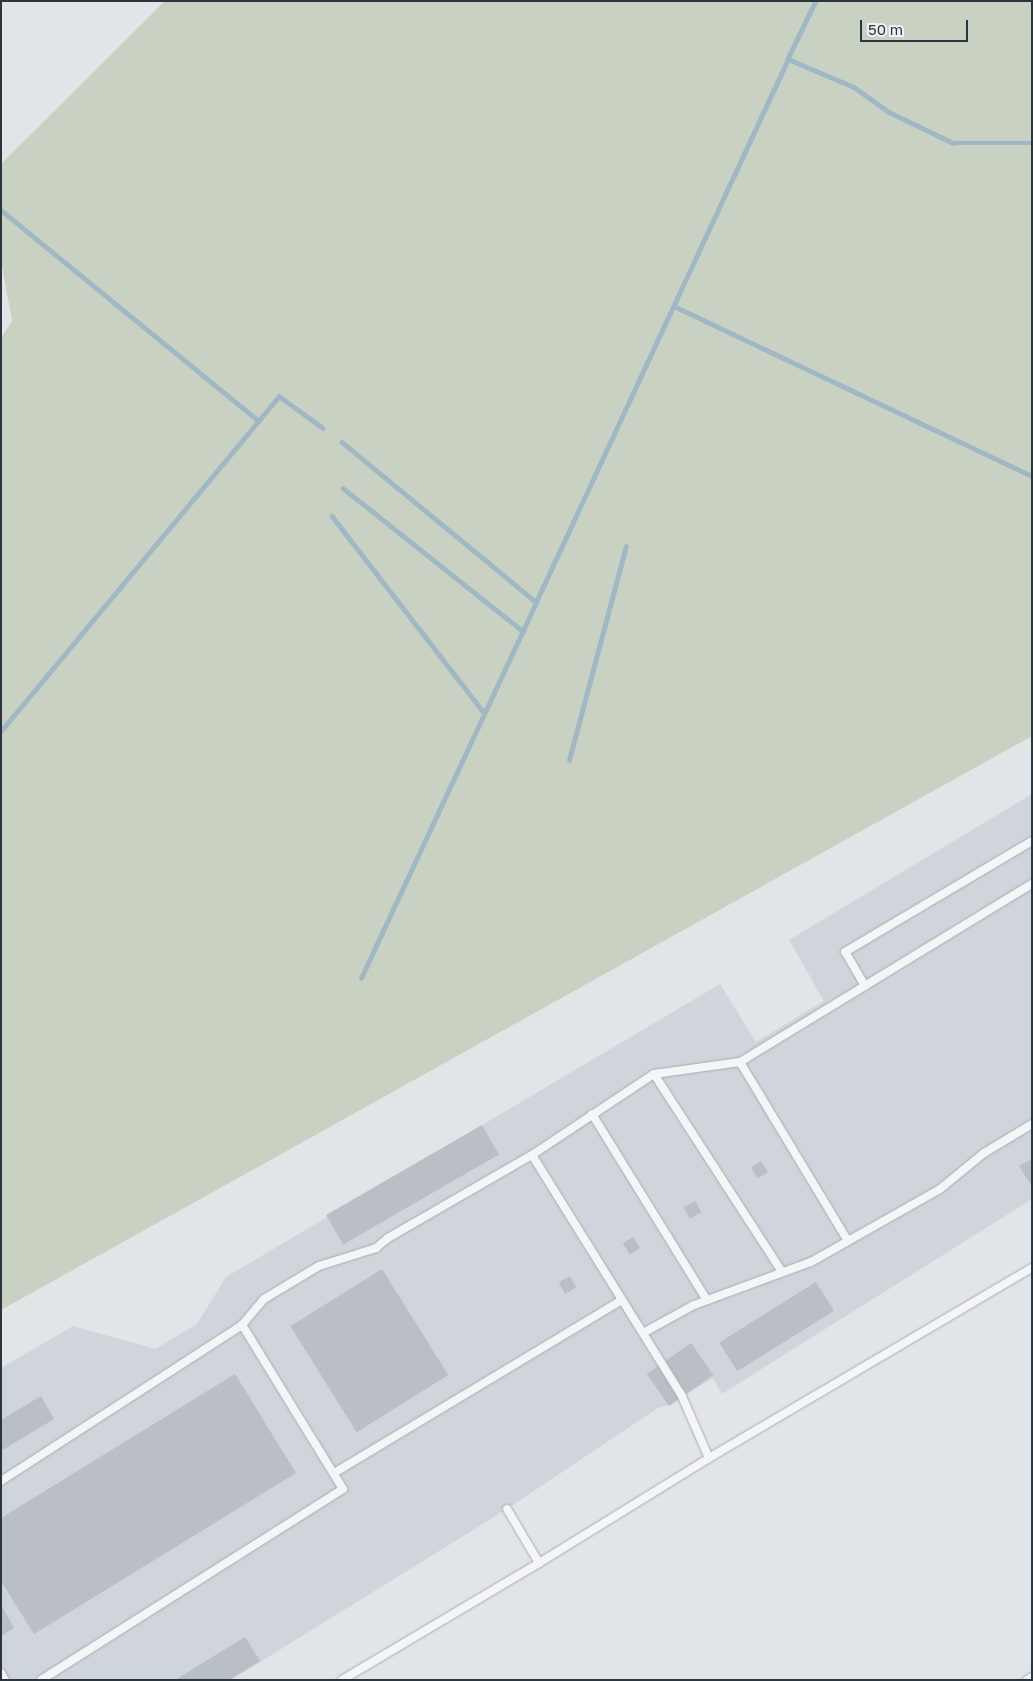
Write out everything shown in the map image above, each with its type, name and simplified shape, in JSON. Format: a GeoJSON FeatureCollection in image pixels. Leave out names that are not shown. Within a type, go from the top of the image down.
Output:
{"type":"FeatureCollection","features":[{"type":"Feature","properties":{"kind":"lane"},"geometry":{"type":"LineString","coordinates":[[865,986],[844,952],[1032,841]]}},
{"type":"Feature","properties":{"kind":"lane"},"geometry":{"type":"LineString","coordinates":[[1,1481],[242,1325],[264,1300],[320,1266],[376,1248],[388,1238],[532,1155],[654,1074],[740,1062],[1032,884]]}},
{"type":"Feature","properties":{"kind":"lane"},"geometry":{"type":"LineString","coordinates":[[740,1062],[848,1241]]}},
{"type":"Feature","properties":{"kind":"lane"},"geometry":{"type":"LineString","coordinates":[[654,1074],[782,1272]]}},
{"type":"Feature","properties":{"kind":"lane"},"geometry":{"type":"LineString","coordinates":[[592,1114],[707,1300]]}},
{"type":"Feature","properties":{"kind":"lane"},"geometry":{"type":"LineString","coordinates":[[643,1333],[694,1305],[811,1262],[940,1189],[984,1152],[1032,1124]]}},
{"type":"Feature","properties":{"kind":"lane"},"geometry":{"type":"LineString","coordinates":[[532,1155],[681,1394],[709,1458]]}},
{"type":"Feature","properties":{"kind":"lane"},"geometry":{"type":"LineString","coordinates":[[342,1680],[539,1563],[709,1458],[1032,1268]]}},
{"type":"Feature","properties":{"kind":"lane"},"geometry":{"type":"LineString","coordinates":[[334,1473],[622,1300]]}},
{"type":"Feature","properties":{"kind":"lane"},"geometry":{"type":"LineString","coordinates":[[41,1680],[343,1490],[242,1325]]}},
{"type":"Feature","properties":{"kind":"lane"},"geometry":{"type":"LineString","coordinates":[[507,1509],[539,1563]]}},
{"type":"Feature","properties":{"kind":"lane"},"geometry":{"type":"LineString","coordinates":[[1,1673],[5,1680]]}},
{"type":"Feature","properties":{"kind":"lane"},"geometry":{"type":"LineString","coordinates":[[1027,1680],[1032,1677]]}},
{"type":"Feature","properties":{"kind":"shaded area"},"geometry":{"type":"Polygon","coordinates":[[[165,1],[1032,1],[1032,736],[1,1310],[1,338],[12,321],[1,261],[1,164],[165,1]]]}},
{"type":"Feature","properties":{"kind":"shaded area"},"geometry":{"type":"Polygon","coordinates":[[[1032,794],[1032,1199],[722,1394],[713,1378],[669,1405],[658,1408],[507,1509],[231,1680],[1,1680],[1,1368],[73,1326],[155,1349],[197,1324],[226,1277],[720,984],[756,1042],[824,1001],[789,940],[1032,794]]]}},
{"type":"Feature","properties":{"kind":"building"},"geometry":{"type":"Polygon","coordinates":[[[482,1125],[499,1154],[343,1244],[326,1215],[482,1125]]]}},
{"type":"Feature","properties":{"kind":"building"},"geometry":{"type":"Polygon","coordinates":[[[1032,1159],[1032,1187],[1019,1166],[1032,1159]]]}},
{"type":"Feature","properties":{"kind":"building"},"geometry":{"type":"Polygon","coordinates":[[[761,1161],[768,1172],[758,1178],[751,1167],[761,1161]]]}},
{"type":"Feature","properties":{"kind":"building"},"geometry":{"type":"Polygon","coordinates":[[[695,1201],[701,1212],[690,1219],[684,1207],[695,1201]]]}},
{"type":"Feature","properties":{"kind":"building"},"geometry":{"type":"Polygon","coordinates":[[[633,1237],[640,1248],[630,1254],[623,1243],[633,1237]]]}},
{"type":"Feature","properties":{"kind":"building"},"geometry":{"type":"Polygon","coordinates":[[[382,1269],[448,1375],[357,1432],[290,1326],[382,1269]]]}},
{"type":"Feature","properties":{"kind":"building"},"geometry":{"type":"Polygon","coordinates":[[[570,1276],[576,1287],[565,1294],[559,1282],[570,1276]]]}},
{"type":"Feature","properties":{"kind":"building"},"geometry":{"type":"Polygon","coordinates":[[[816,1282],[834,1311],[737,1371],[719,1342],[816,1282]]]}},
{"type":"Feature","properties":{"kind":"building"},"geometry":{"type":"Polygon","coordinates":[[[691,1343],[713,1375],[669,1406],[647,1374],[691,1343]]]}},
{"type":"Feature","properties":{"kind":"building"},"geometry":{"type":"Polygon","coordinates":[[[235,1374],[296,1473],[34,1634],[1,1581],[1,1518],[235,1374]]]}},
{"type":"Feature","properties":{"kind":"building"},"geometry":{"type":"Polygon","coordinates":[[[41,1396],[54,1419],[1,1451],[1,1420],[41,1396]]]}},
{"type":"Feature","properties":{"kind":"building"},"geometry":{"type":"Polygon","coordinates":[[[1,1605],[14,1628],[1,1636],[1,1605]]]}},
{"type":"Feature","properties":{"kind":"building"},"geometry":{"type":"Polygon","coordinates":[[[245,1637],[260,1661],[229,1680],[175,1680],[245,1637]]]}},
{"type":"Feature","properties":{"kind":"waterway"},"geometry":{"type":"LineString","coordinates":[[816,1],[788,59],[854,87],[889,112],[953,143],[1032,143]]}},
{"type":"Feature","properties":{"kind":"waterway"},"geometry":{"type":"LineString","coordinates":[[342,442],[536,602],[788,59]]}},
{"type":"Feature","properties":{"kind":"waterway"},"geometry":{"type":"LineString","coordinates":[[1,210],[259,421]]}},
{"type":"Feature","properties":{"kind":"waterway"},"geometry":{"type":"LineString","coordinates":[[674,306],[1032,476]]}},
{"type":"Feature","properties":{"kind":"waterway"},"geometry":{"type":"LineString","coordinates":[[1,731],[279,396],[323,428]]}},
{"type":"Feature","properties":{"kind":"waterway"},"geometry":{"type":"LineString","coordinates":[[343,488],[523,631]]}},
{"type":"Feature","properties":{"kind":"waterway"},"geometry":{"type":"LineString","coordinates":[[332,516],[484,713]]}},
{"type":"Feature","properties":{"kind":"waterway"},"geometry":{"type":"LineString","coordinates":[[569,760],[626,546]]}},
{"type":"Feature","properties":{"kind":"waterway"},"geometry":{"type":"LineString","coordinates":[[361,978],[536,602]]}}]}
